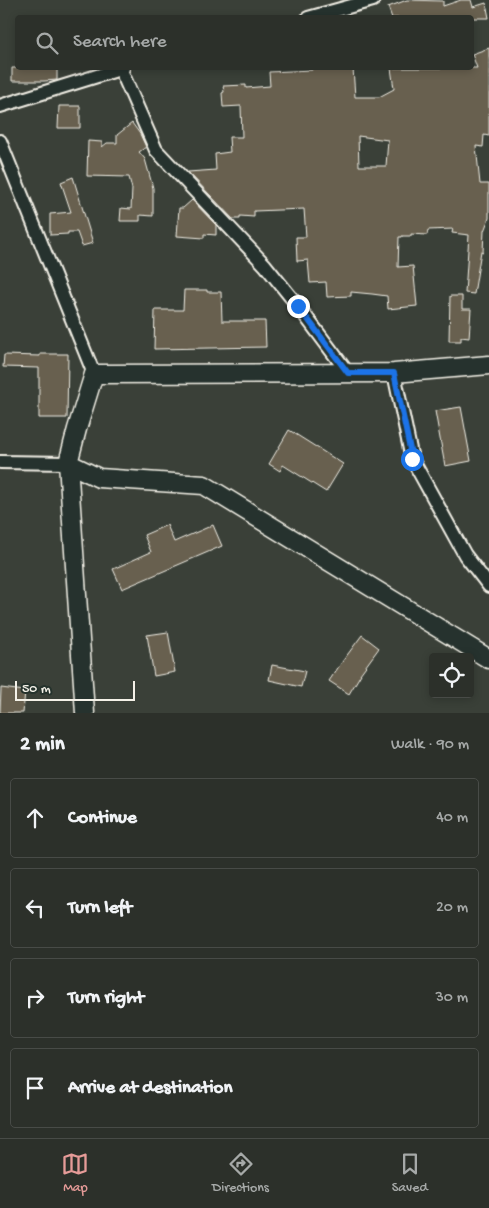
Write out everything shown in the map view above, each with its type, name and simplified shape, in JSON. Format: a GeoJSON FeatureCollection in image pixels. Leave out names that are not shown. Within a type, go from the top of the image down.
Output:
{"type":"FeatureCollection","features":[{"type":"Feature","properties":{"kind":"street"},"geometry":{"type":"LineString","coordinates":[[319,15],[372,0]]}},
{"type":"Feature","properties":{"kind":"street"},"geometry":{"type":"LineString","coordinates":[[0,106],[116,70]]}},
{"type":"Feature","properties":{"kind":"street"},"geometry":{"type":"LineString","coordinates":[[123,70],[156,150],[265,265],[348,373]]}},
{"type":"Feature","properties":{"kind":"street"},"geometry":{"type":"LineString","coordinates":[[0,141],[94,374],[68,463],[85,713]]}},
{"type":"Feature","properties":{"kind":"street"},"geometry":{"type":"LineString","coordinates":[[94,374],[394,373],[489,366]]}},
{"type":"Feature","properties":{"kind":"street"},"geometry":{"type":"LineString","coordinates":[[394,373],[412,459],[464,555],[489,586]]}},
{"type":"Feature","properties":{"kind":"street"},"geometry":{"type":"LineString","coordinates":[[0,462],[68,463],[99,478],[204,485],[489,659]]}},
{"type":"Feature","properties":{"kind":"building"},"geometry":{"type":"Polygon","coordinates":[[[407,0],[443,1],[443,6],[461,0],[471,0],[473,7],[486,3],[489,18],[474,18],[474,15],[391,15],[388,7],[407,0]]]}},
{"type":"Feature","properties":{"kind":"building"},"geometry":{"type":"Polygon","coordinates":[[[489,48],[489,136],[484,135],[483,147],[476,146],[480,184],[489,184],[489,218],[484,231],[483,252],[481,251],[474,294],[465,293],[469,235],[452,233],[453,229],[428,230],[427,235],[411,234],[411,236],[399,237],[398,267],[413,266],[417,306],[388,309],[387,296],[372,294],[351,292],[351,296],[327,297],[326,282],[310,283],[308,260],[297,261],[296,237],[306,237],[304,209],[254,211],[254,217],[240,216],[240,219],[233,219],[188,172],[216,170],[215,154],[230,152],[229,137],[242,137],[241,106],[223,107],[223,86],[246,85],[246,88],[270,86],[269,72],[353,70],[355,97],[379,97],[394,89],[391,70],[474,70],[474,68],[477,68],[474,53],[489,48]],[[358,136],[359,166],[386,166],[388,140],[358,136]]]}},
{"type":"Feature","properties":{"kind":"building"},"geometry":{"type":"Polygon","coordinates":[[[12,68],[15,68],[15,70],[57,70],[57,80],[12,81],[12,68]]]}},
{"type":"Feature","properties":{"kind":"building"},"geometry":{"type":"Polygon","coordinates":[[[59,106],[80,106],[80,128],[58,128],[59,106]]]}},
{"type":"Feature","properties":{"kind":"building"},"geometry":{"type":"Polygon","coordinates":[[[132,123],[146,147],[139,152],[145,159],[153,188],[153,216],[140,215],[140,221],[120,221],[121,208],[131,209],[132,189],[129,177],[87,176],[88,141],[102,142],[102,147],[107,143],[117,143],[117,135],[132,123]]]}},
{"type":"Feature","properties":{"kind":"building"},"geometry":{"type":"Polygon","coordinates":[[[73,177],[93,243],[82,246],[77,232],[50,235],[50,214],[71,212],[61,182],[73,177]]]}},
{"type":"Feature","properties":{"kind":"building"},"geometry":{"type":"Polygon","coordinates":[[[192,200],[216,225],[216,235],[204,234],[204,238],[177,236],[179,208],[183,208],[192,200]]]}},
{"type":"Feature","properties":{"kind":"building"},"geometry":{"type":"Polygon","coordinates":[[[184,290],[221,292],[222,321],[265,321],[266,347],[154,349],[155,310],[183,310],[184,290]]]}},
{"type":"Feature","properties":{"kind":"building"},"geometry":{"type":"Polygon","coordinates":[[[450,296],[462,296],[462,309],[471,309],[469,338],[461,337],[461,341],[449,341],[450,296]]]}},
{"type":"Feature","properties":{"kind":"building"},"geometry":{"type":"Polygon","coordinates":[[[40,354],[68,354],[67,418],[39,418],[39,368],[3,367],[4,355],[40,356],[40,354]]]}},
{"type":"Feature","properties":{"kind":"building"},"geometry":{"type":"Polygon","coordinates":[[[461,407],[471,461],[445,466],[435,411],[461,407]]]}},
{"type":"Feature","properties":{"kind":"building"},"geometry":{"type":"Polygon","coordinates":[[[289,430],[343,464],[326,492],[283,465],[280,471],[269,464],[289,430]]]}},
{"type":"Feature","properties":{"kind":"building"},"geometry":{"type":"Polygon","coordinates":[[[167,525],[174,542],[213,525],[222,546],[122,589],[113,569],[151,552],[144,535],[167,525]]]}},
{"type":"Feature","properties":{"kind":"building"},"geometry":{"type":"Polygon","coordinates":[[[168,632],[175,672],[154,676],[147,635],[168,632]]]}},
{"type":"Feature","properties":{"kind":"building"},"geometry":{"type":"Polygon","coordinates":[[[362,635],[379,648],[360,674],[349,694],[329,681],[362,635]]]}},
{"type":"Feature","properties":{"kind":"building"},"geometry":{"type":"Polygon","coordinates":[[[272,665],[305,671],[301,687],[269,680],[272,665]]]}},
{"type":"Feature","properties":{"kind":"building"},"geometry":{"type":"Polygon","coordinates":[[[1,688],[25,691],[23,713],[0,713],[1,688]]]}},
{"type":"Feature","properties":{"kind":"route"},"geometry":{"type":"LineString","coordinates":[[298,306],[348,373],[394,373],[412,459]]}}]}
